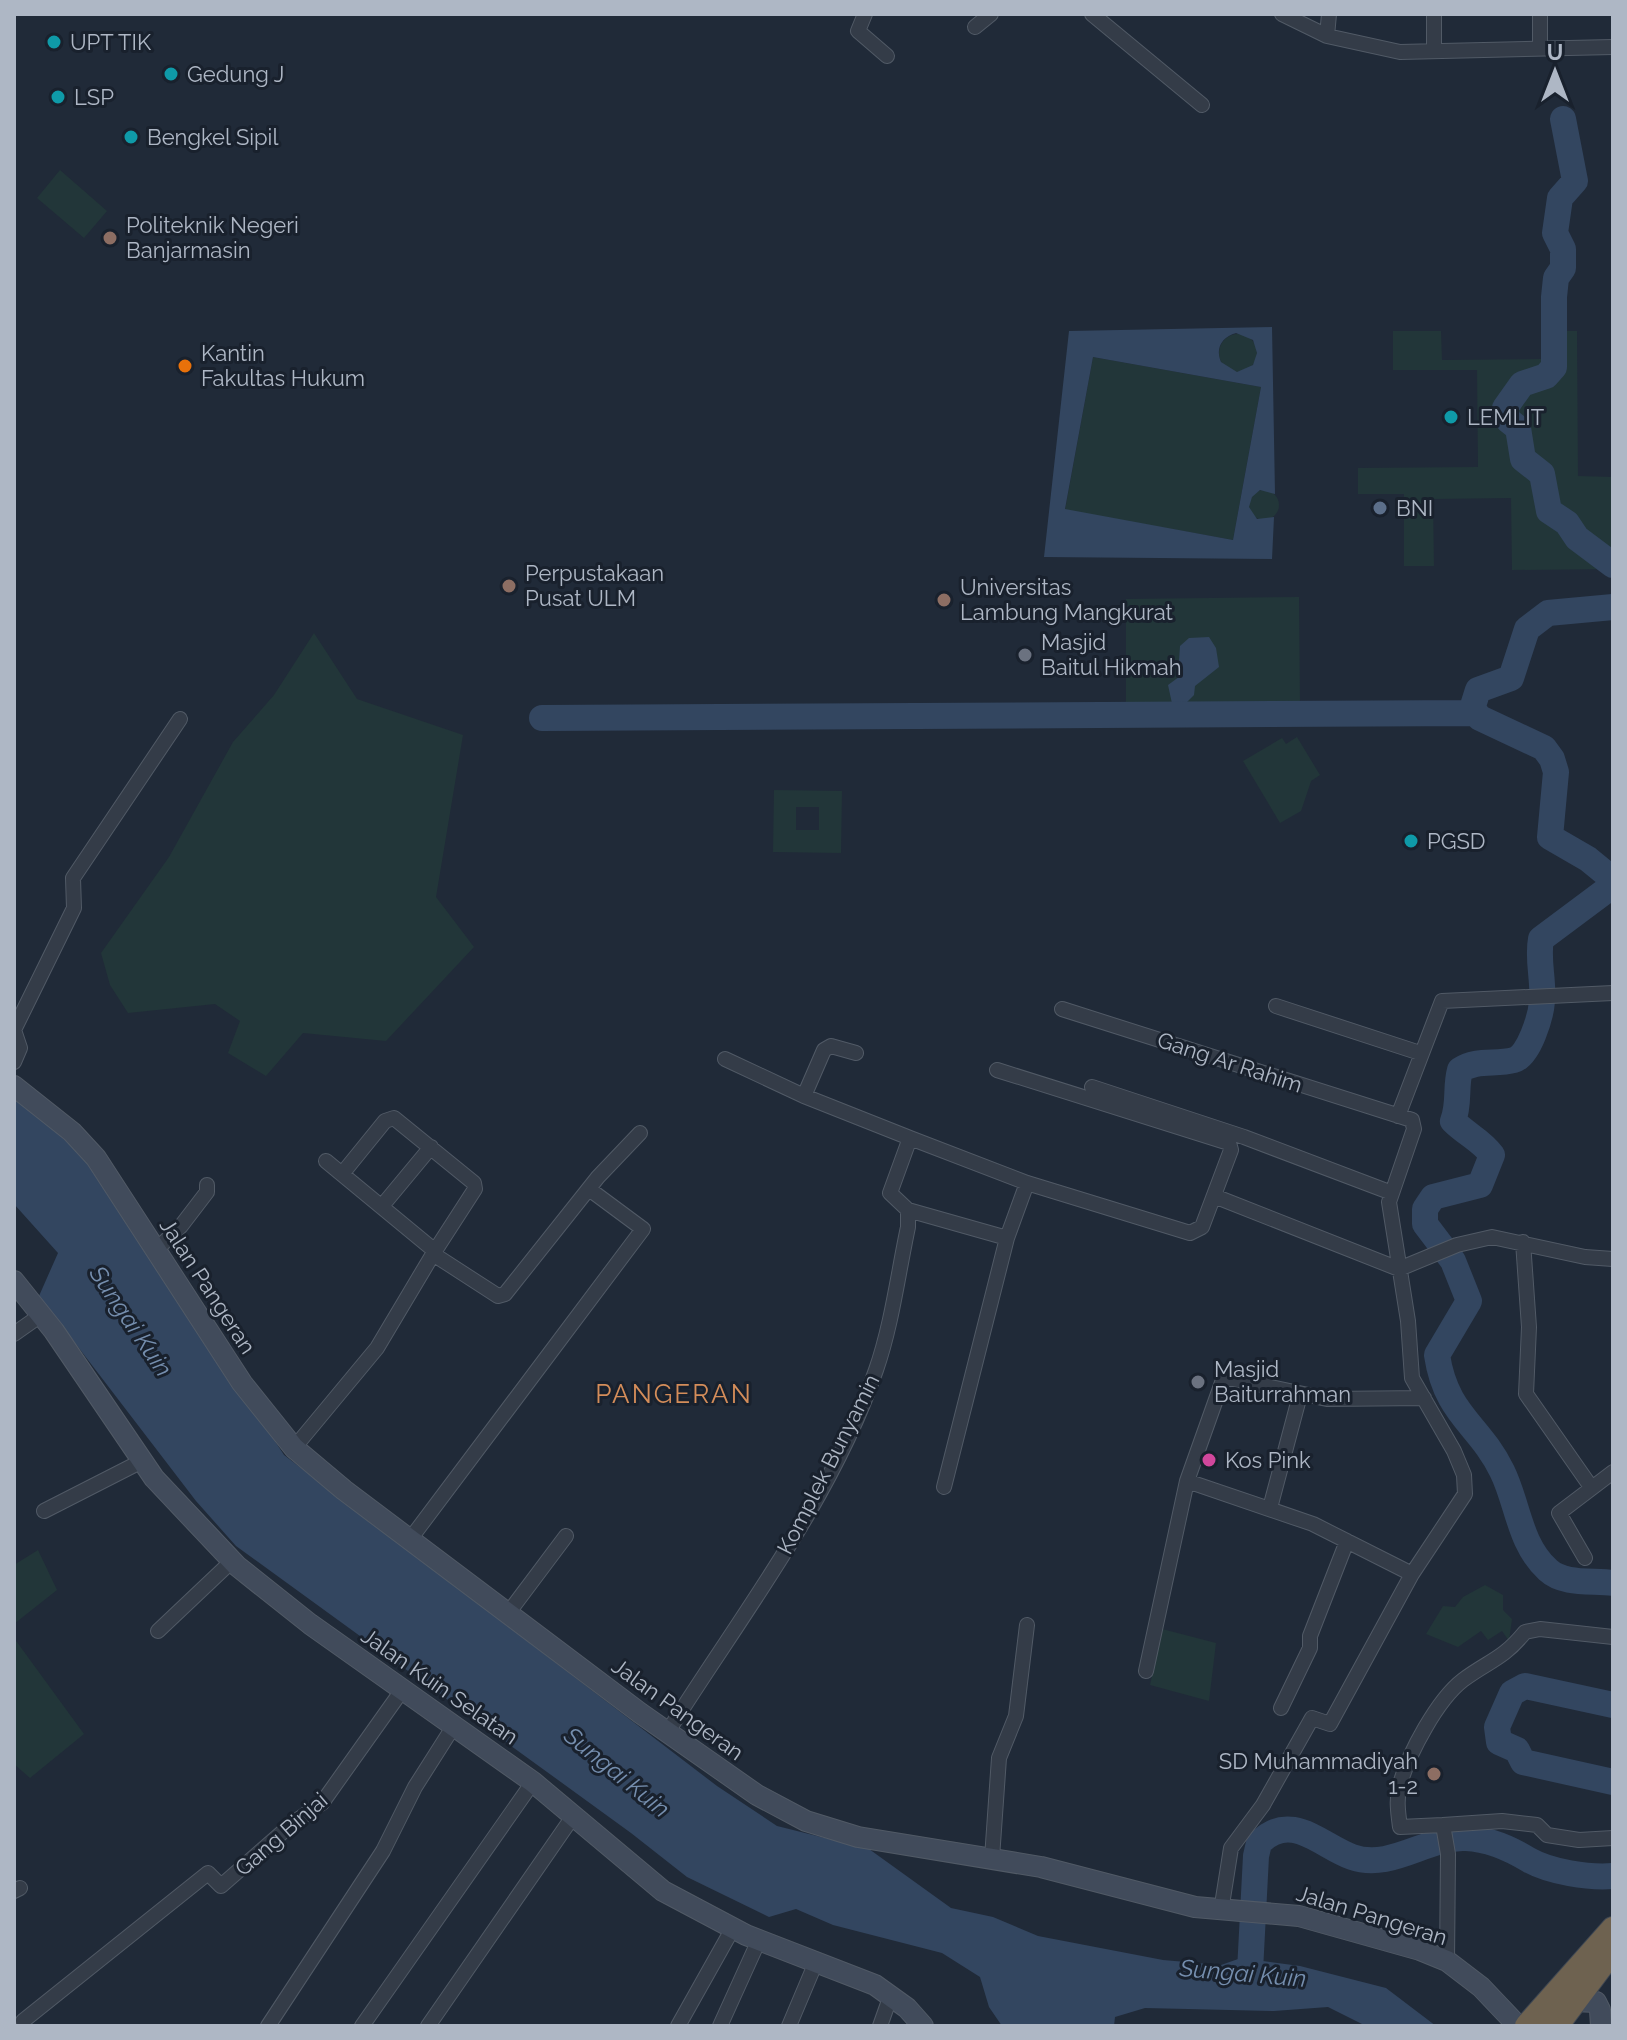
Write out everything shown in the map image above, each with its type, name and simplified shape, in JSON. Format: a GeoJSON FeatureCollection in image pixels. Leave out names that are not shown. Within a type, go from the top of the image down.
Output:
{"type":"FeatureCollection","features":[{"type":"Feature","properties":{"kind":"highway"},"geometry":{"type":"LineString","coordinates":[[1527,2026],[1613,1929]]}},
{"type":"Feature","properties":{"kind":"highway"},"geometry":{"type":"LineString","coordinates":[[1566,2012],[1613,1950]]}},
{"type":"Feature","properties":{"kind":"street"},"geometry":{"type":"LineString","coordinates":[[865,14],[858,31],[887,56]]}},
{"type":"Feature","properties":{"kind":"street"},"geometry":{"type":"LineString","coordinates":[[975,27],[991,14]]}},
{"type":"Feature","properties":{"kind":"street"},"geometry":{"type":"LineString","coordinates":[[1092,14],[1202,105]]}},
{"type":"Feature","properties":{"kind":"street"},"geometry":{"type":"LineString","coordinates":[[1282,14],[1327,36],[1400,52],[1613,47]]}},
{"type":"Feature","properties":{"kind":"street"},"geometry":{"type":"LineString","coordinates":[[1327,36],[1329,14]]}},
{"type":"Feature","properties":{"kind":"street"},"geometry":{"type":"LineString","coordinates":[[1434,14],[1434,51]]}},
{"type":"Feature","properties":{"kind":"street"},"geometry":{"type":"LineString","coordinates":[[1540,14],[1540,48]]}},
{"type":"Feature","properties":{"kind":"street"},"geometry":{"type":"LineString","coordinates":[[14,1062],[20,1048],[14,1030],[74,908],[73,878],[180,719]]}},
{"type":"Feature","properties":{"kind":"street"},"geometry":{"type":"LineString","coordinates":[[1223,1911],[1226,1868],[1234,1841],[1263,1805],[1312,1718],[1330,1724],[1412,1574],[1466,1488],[1454,1451],[1412,1378],[1408,1321],[1389,1202],[1414,1129],[1412,1120],[1398,1116],[1439,1005],[1453,999],[1613,993]]}},
{"type":"Feature","properties":{"kind":"street"},"geometry":{"type":"LineString","coordinates":[[1276,1006],[1420,1053]]}},
{"type":"Feature","properties":{"kind":"street","name":"Gang Ar Rahim"},"geometry":{"type":"LineString","coordinates":[[1062,1009],[1398,1116]]}},
{"type":"Feature","properties":{"kind":"street"},"geometry":{"type":"LineString","coordinates":[[804,1096],[826,1048],[856,1053]]}},
{"type":"Feature","properties":{"kind":"street"},"geometry":{"type":"LineString","coordinates":[[725,1059],[804,1096],[1027,1183],[1190,1233],[1202,1227],[1231,1150],[1229,1143],[997,1070]]}},
{"type":"Feature","properties":{"kind":"street","name":"Jalan Pangeran"},"geometry":{"type":"LineString","coordinates":[[14,1086],[72,1132],[96,1158],[242,1383],[294,1448],[667,1733],[757,1795],[806,1821],[858,1837],[1041,1867],[1173,1903],[1223,1911],[1277,1913],[1324,1922],[1447,1961],[1481,1987],[1518,2026]]}},
{"type":"Feature","properties":{"kind":"street"},"geometry":{"type":"LineString","coordinates":[[1092,1087],[1244,1137],[1392,1193]]}},
{"type":"Feature","properties":{"kind":"street"},"geometry":{"type":"LineString","coordinates":[[294,1448],[372,1355],[475,1186],[431,1147],[389,1118],[342,1174]]}},
{"type":"Feature","properties":{"kind":"street"},"geometry":{"type":"LineString","coordinates":[[326,1161],[434,1252],[502,1296],[589,1189],[640,1133]]}},
{"type":"Feature","properties":{"kind":"street","name":"Komplek Bunyamin"},"geometry":{"type":"LineString","coordinates":[[667,1733],[804,1523],[857,1415],[885,1338],[908,1227],[908,1210],[890,1193],[910,1138]]}},
{"type":"Feature","properties":{"kind":"street"},"geometry":{"type":"LineString","coordinates":[[382,1206],[431,1147]]}},
{"type":"Feature","properties":{"kind":"street"},"geometry":{"type":"LineString","coordinates":[[944,1487],[1007,1238],[1027,1183]]}},
{"type":"Feature","properties":{"kind":"street"},"geometry":{"type":"LineString","coordinates":[[156,1250],[181,1226],[207,1192],[207,1185]]}},
{"type":"Feature","properties":{"kind":"street"},"geometry":{"type":"LineString","coordinates":[[411,1538],[643,1229],[589,1189]]}},
{"type":"Feature","properties":{"kind":"street"},"geometry":{"type":"LineString","coordinates":[[1214,1196],[1399,1269],[1457,1245],[1492,1237],[1585,1257],[1613,1259]]}},
{"type":"Feature","properties":{"kind":"street"},"geometry":{"type":"LineString","coordinates":[[908,1210],[1007,1238]]}},
{"type":"Feature","properties":{"kind":"street"},"geometry":{"type":"LineString","coordinates":[[1523,1242],[1529,1327],[1526,1394],[1591,1487]]}},
{"type":"Feature","properties":{"kind":"street","name":"Jalan Kuin Selatan"},"geometry":{"type":"LineString","coordinates":[[14,1281],[176,1504],[232,1561],[310,1624],[533,1782],[663,1891],[759,1940],[891,1995],[923,2026]]}},
{"type":"Feature","properties":{"kind":"street"},"geometry":{"type":"LineString","coordinates":[[14,1334],[41,1315]]}},
{"type":"Feature","properties":{"kind":"street"},"geometry":{"type":"LineString","coordinates":[[1146,1671],[1187,1481],[1224,1377],[1300,1395],[1355,1400],[1424,1398]]}},
{"type":"Feature","properties":{"kind":"street"},"geometry":{"type":"LineString","coordinates":[[1270,1508],[1300,1395]]}},
{"type":"Feature","properties":{"kind":"street"},"geometry":{"type":"LineString","coordinates":[[44,1511],[144,1460]]}},
{"type":"Feature","properties":{"kind":"street"},"geometry":{"type":"LineString","coordinates":[[1585,1558],[1560,1518],[1560,1512],[1591,1487],[1611,1478]]}},
{"type":"Feature","properties":{"kind":"street"},"geometry":{"type":"LineString","coordinates":[[1187,1481],[1270,1508],[1347,1541],[1412,1574]]}},
{"type":"Feature","properties":{"kind":"street"},"geometry":{"type":"LineString","coordinates":[[509,1612],[566,1536]]}},
{"type":"Feature","properties":{"kind":"street"},"geometry":{"type":"LineString","coordinates":[[1281,1708],[1310,1648],[1310,1636],[1347,1541]]}},
{"type":"Feature","properties":{"kind":"street"},"geometry":{"type":"LineString","coordinates":[[158,1631],[232,1561]]}},
{"type":"Feature","properties":{"kind":"street"},"geometry":{"type":"LineString","coordinates":[[992,1858],[999,1758],[1016,1716],[1027,1625]]}},
{"type":"Feature","properties":{"kind":"street"},"geometry":{"type":"LineString","coordinates":[[1613,1637],[1540,1629],[1525,1632],[1514,1649],[1463,1680],[1441,1702],[1411,1758],[1397,1804],[1402,1828],[1444,1829],[1502,1821],[1537,1825],[1547,1835],[1579,1840],[1613,1838]]}},
{"type":"Feature","properties":{"kind":"street","name":"Gang Binjai"},"geometry":{"type":"LineString","coordinates":[[23,2020],[208,1873],[221,1886],[293,1823],[322,1803],[403,1689]]}},
{"type":"Feature","properties":{"kind":"street"},"geometry":{"type":"LineString","coordinates":[[268,2026],[383,1851],[415,1787],[455,1724]]}},
{"type":"Feature","properties":{"kind":"street"},"geometry":{"type":"LineString","coordinates":[[362,2026],[533,1782]]}},
{"type":"Feature","properties":{"kind":"street"},"geometry":{"type":"LineString","coordinates":[[428,2026],[574,1815]]}},
{"type":"Feature","properties":{"kind":"street"},"geometry":{"type":"LineString","coordinates":[[1444,1829],[1448,1854],[1447,1961]]}},
{"type":"Feature","properties":{"kind":"street"},"geometry":{"type":"LineString","coordinates":[[678,2026],[733,1928]]}},
{"type":"Feature","properties":{"kind":"street"},"geometry":{"type":"LineString","coordinates":[[720,2026],[759,1940]]}},
{"type":"Feature","properties":{"kind":"street"},"geometry":{"type":"LineString","coordinates":[[789,2026],[816,1962]]}},
{"type":"Feature","properties":{"kind":"street"},"geometry":{"type":"LineString","coordinates":[[880,2026],[891,1995]]}},
{"type":"Feature","properties":{"kind":"street"},"geometry":{"type":"LineString","coordinates":[[1611,2026],[1613,1997]]}},
{"type":"Feature","properties":{"kind":"street"},"geometry":{"type":"LineString","coordinates":[[1566,2012],[1596,2002],[1601,2026]]}},
{"type":"Feature","properties":{"kind":"green space"},"geometry":{"type":"Polygon","coordinates":[[[60,170],[107,211],[84,238],[37,198],[60,170]]]}},
{"type":"Feature","properties":{"kind":"green space"},"geometry":{"type":"Polygon","coordinates":[[[1393,331],[1441,331],[1442,360],[1542,359],[1542,331],[1577,331],[1578,476],[1613,477],[1613,569],[1512,570],[1511,498],[1433,499],[1434,566],[1404,566],[1404,494],[1358,494],[1358,468],[1478,467],[1477,370],[1393,370],[1393,331]]]}},
{"type":"Feature","properties":{"kind":"green space"},"geometry":{"type":"Polygon","coordinates":[[[1238,334],[1252,339],[1257,353],[1252,367],[1238,372],[1224,367],[1219,353],[1224,339],[1238,334]]]}},
{"type":"Feature","properties":{"kind":"green space"},"geometry":{"type":"Polygon","coordinates":[[[1093,357],[1261,387],[1233,540],[1065,510],[1093,357]]]}},
{"type":"Feature","properties":{"kind":"green space"},"geometry":{"type":"Polygon","coordinates":[[[1264,490],[1275,494],[1279,505],[1275,516],[1264,520],[1253,516],[1249,505],[1253,494],[1264,490]]]}},
{"type":"Feature","properties":{"kind":"green space"},"geometry":{"type":"Polygon","coordinates":[[[1299,597],[1300,705],[1126,709],[1126,599],[1299,597]]]}},
{"type":"Feature","properties":{"kind":"green space"},"geometry":{"type":"Polygon","coordinates":[[[314,633],[357,699],[463,735],[436,897],[474,947],[386,1041],[303,1033],[266,1076],[228,1053],[240,1021],[215,1004],[128,1013],[110,985],[101,953],[169,857],[233,742],[274,695],[314,633]]]}},
{"type":"Feature","properties":{"kind":"green space"},"geometry":{"type":"Polygon","coordinates":[[[1297,737],[1320,775],[1311,781],[1301,811],[1280,823],[1243,761],[1282,738],[1286,744],[1297,737]]]}},
{"type":"Feature","properties":{"kind":"green space"},"geometry":{"type":"Polygon","coordinates":[[[774,790],[842,791],[841,853],[773,852],[774,790]],[[796,807],[796,830],[819,830],[819,807],[796,807]]]}},
{"type":"Feature","properties":{"kind":"green space"},"geometry":{"type":"Polygon","coordinates":[[[38,1550],[57,1590],[14,1624],[14,1565],[38,1550]]]}},
{"type":"Feature","properties":{"kind":"green space"},"geometry":{"type":"Polygon","coordinates":[[[1485,1585],[1503,1595],[1503,1610],[1512,1619],[1509,1641],[1502,1631],[1488,1640],[1481,1631],[1458,1647],[1426,1634],[1443,1606],[1455,1607],[1463,1597],[1485,1585]]]}},
{"type":"Feature","properties":{"kind":"green space"},"geometry":{"type":"Polygon","coordinates":[[[1162,1629],[1216,1643],[1209,1701],[1150,1685],[1162,1629]]]}},
{"type":"Feature","properties":{"kind":"green space"},"geometry":{"type":"Polygon","coordinates":[[[14,1638],[84,1734],[30,1778],[14,1764],[14,1638]]]}},
{"type":"Feature","properties":{"kind":"water"},"geometry":{"type":"Polygon","coordinates":[[[1272,327],[1275,494],[1260,490],[1252,497],[1249,507],[1257,519],[1274,517],[1272,559],[1044,557],[1069,331],[1272,327]],[[1236,333],[1224,340],[1219,352],[1221,362],[1237,372],[1253,365],[1257,353],[1253,340],[1236,333]],[[1093,357],[1065,509],[1233,540],[1261,387],[1093,357]]]}},
{"type":"Feature","properties":{"kind":"water"},"geometry":{"type":"Polygon","coordinates":[[[1209,637],[1216,648],[1219,667],[1195,686],[1194,695],[1181,708],[1173,708],[1168,685],[1183,674],[1179,661],[1180,646],[1189,638],[1209,637]]]}},
{"type":"Feature","properties":{"kind":"water","name":"Sungai Kuin"},"geometry":{"type":"Polygon","coordinates":[[[14,1096],[70,1142],[90,1167],[160,1265],[284,1455],[717,1786],[777,1826],[869,1849],[951,1908],[993,1917],[1038,1936],[1163,1960],[1221,1965],[1241,1958],[1300,1966],[1386,1988],[1436,2026],[1366,2026],[1328,2007],[1274,2011],[1145,2008],[1115,2017],[1114,2026],[1002,2026],[989,2007],[980,1977],[942,1953],[833,1925],[796,1909],[769,1917],[687,1877],[236,1546],[196,1501],[39,1296],[58,1253],[14,1204],[14,1096]]]}},
{"type":"Feature","properties":{"kind":"waterway"},"geometry":{"type":"LineString","coordinates":[[1563,119],[1575,181],[1560,198],[1555,233],[1563,249],[1563,268],[1556,278],[1554,297],[1554,367],[1546,376],[1522,384],[1505,408],[1508,420],[1518,428],[1523,459],[1542,474],[1549,511],[1567,523],[1577,538],[1613,565]]}},
{"type":"Feature","properties":{"kind":"waterway"},"geometry":{"type":"LineString","coordinates":[[1613,607],[1548,613],[1527,629],[1511,678],[1478,690],[1472,709],[1480,718],[1544,748],[1556,772],[1550,837],[1588,859],[1610,877],[1608,889],[1541,939],[1541,1008],[1525,1051],[1514,1060],[1473,1064],[1460,1070],[1453,1121],[1492,1155],[1480,1185],[1433,1197],[1425,1209],[1425,1224],[1453,1261],[1469,1301],[1437,1355],[1441,1375],[1455,1406],[1502,1471],[1525,1536],[1538,1560],[1562,1578],[1613,1583]]}},
{"type":"Feature","properties":{"kind":"waterway"},"geometry":{"type":"LineString","coordinates":[[542,718],[1476,713]]}},
{"type":"Feature","properties":{"kind":"waterway"},"geometry":{"type":"LineString","coordinates":[[1613,1705],[1525,1686],[1512,1693],[1497,1727],[1499,1742],[1517,1750],[1523,1762],[1613,1782]]}},
{"type":"Feature","properties":{"kind":"waterway","name":"Sungai Kuin"},"geometry":{"type":"LineString","coordinates":[[1250,1971],[1259,1843],[1283,1830],[1306,1834],[1340,1852],[1367,1860],[1395,1857],[1438,1842],[1466,1838],[1499,1845],[1558,1871],[1613,1876]]}},
{"type":"Feature","properties":{"kind":"place","name":"UPT TIK"},"geometry":{"type":"Point","coordinates":[54,42]}},
{"type":"Feature","properties":{"kind":"place","name":"Gedung J"},"geometry":{"type":"Point","coordinates":[171,74]}},
{"type":"Feature","properties":{"kind":"place","name":"LSP"},"geometry":{"type":"Point","coordinates":[58,97]}},
{"type":"Feature","properties":{"kind":"place","name":"Bengkel Sipil"},"geometry":{"type":"Point","coordinates":[131,137]}},
{"type":"Feature","properties":{"kind":"place","name":"Politeknik Negeri Banjarmasin"},"geometry":{"type":"Point","coordinates":[110,238]}},
{"type":"Feature","properties":{"kind":"place","name":"Kantin Fakultas Hukum"},"geometry":{"type":"Point","coordinates":[185,366]}},
{"type":"Feature","properties":{"kind":"place","name":"LEMLIT"},"geometry":{"type":"Point","coordinates":[1451,417]}},
{"type":"Feature","properties":{"kind":"place","name":"BNI"},"geometry":{"type":"Point","coordinates":[1380,508]}},
{"type":"Feature","properties":{"kind":"place","name":"Perpustakaan Pusat ULM"},"geometry":{"type":"Point","coordinates":[509,586]}},
{"type":"Feature","properties":{"kind":"place","name":"Universitas Lambung Mangkurat"},"geometry":{"type":"Point","coordinates":[944,600]}},
{"type":"Feature","properties":{"kind":"place","name":"Masjid Baitul Hikmah"},"geometry":{"type":"Point","coordinates":[1025,655]}},
{"type":"Feature","properties":{"kind":"place","name":"PGSD"},"geometry":{"type":"Point","coordinates":[1411,841]}},
{"type":"Feature","properties":{"kind":"place","name":"Masjid Baiturrahman"},"geometry":{"type":"Point","coordinates":[1198,1382]}},
{"type":"Feature","properties":{"kind":"place","name":"Kos Pink"},"geometry":{"type":"Point","coordinates":[1209,1460]}},
{"type":"Feature","properties":{"kind":"place","name":"SD Muhammadiyah 1-2"},"geometry":{"type":"Point","coordinates":[1434,1774]}},
{"type":"Feature","properties":{"kind":"district","name":"PANGERAN"},"geometry":{"type":"Point","coordinates":[674,1394]}}]}
